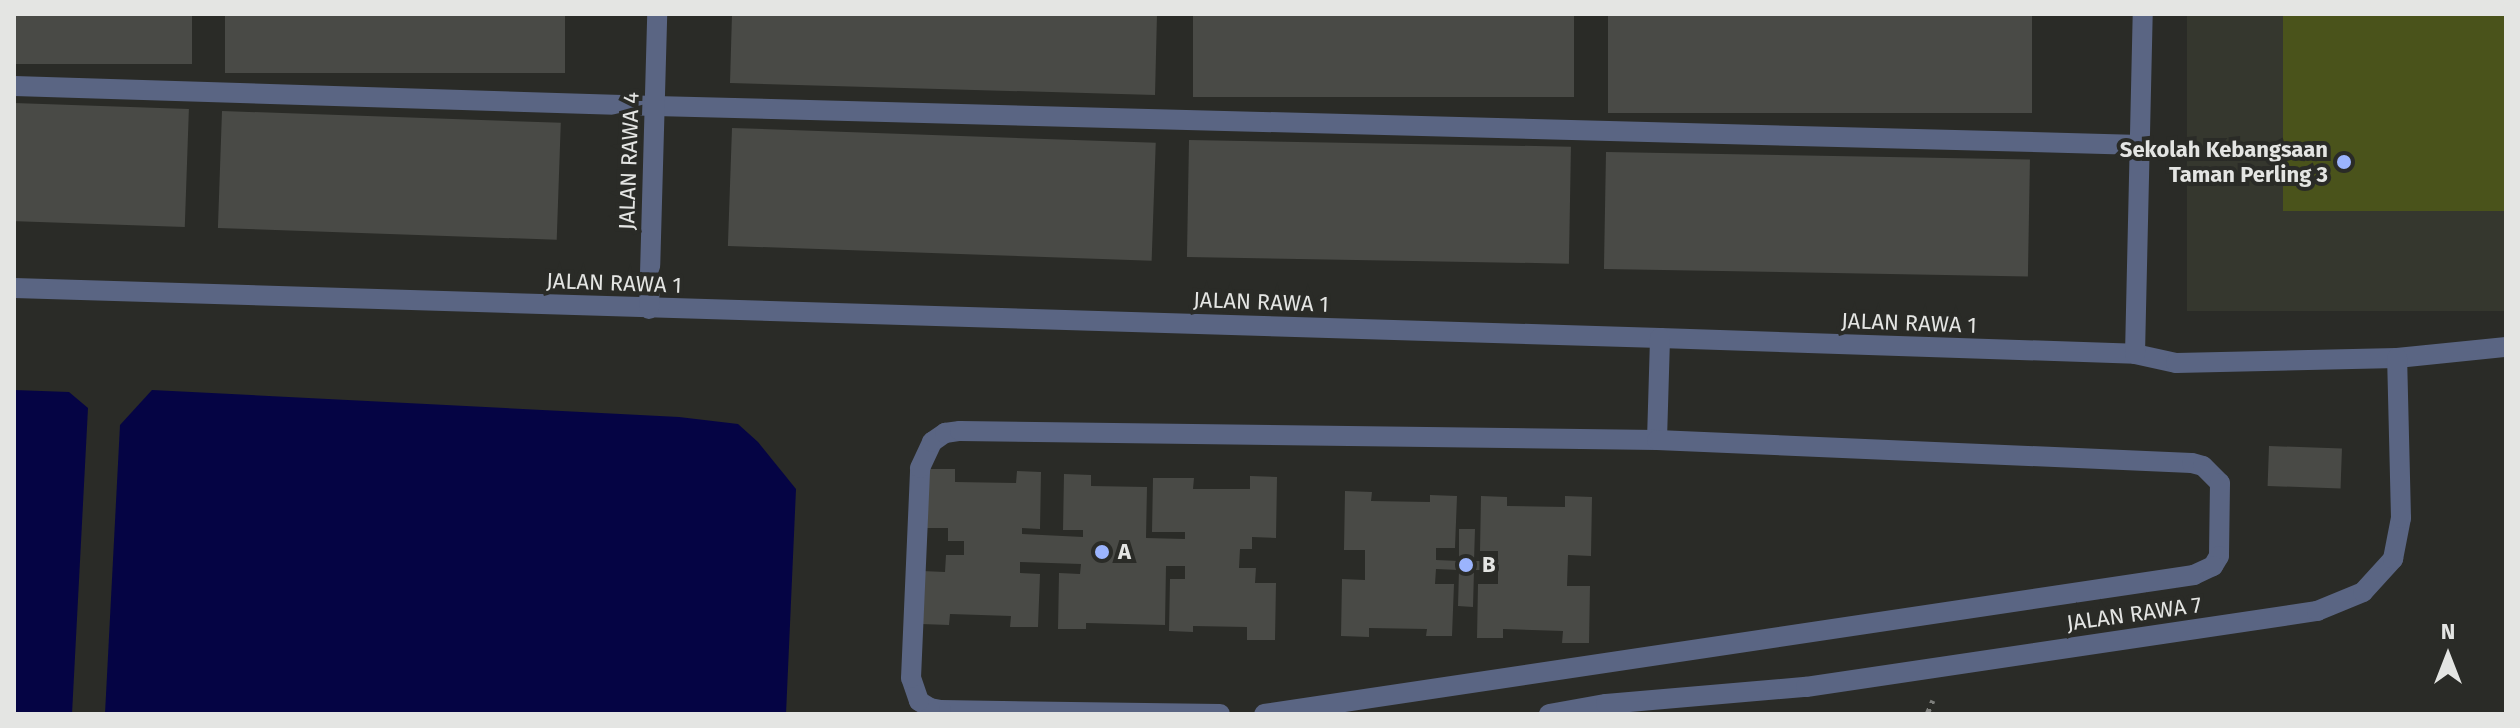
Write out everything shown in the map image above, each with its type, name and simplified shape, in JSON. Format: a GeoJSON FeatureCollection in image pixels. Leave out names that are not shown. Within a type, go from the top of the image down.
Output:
{"type":"FeatureCollection","features":[{"type":"Feature","properties":{"kind":"street","name":"JALAN RAWA 4"},"geometry":{"type":"LineString","coordinates":[[649,309],[657,14]]}},
{"type":"Feature","properties":{"kind":"street"},"geometry":{"type":"LineString","coordinates":[[2135,354],[2143,14]]}},
{"type":"Feature","properties":{"kind":"street"},"geometry":{"type":"LineString","coordinates":[[14,86],[2140,145]]}},
{"type":"Feature","properties":{"kind":"street","name":"JALAN RAWA 1"},"geometry":{"type":"LineString","coordinates":[[14,288],[2135,354],[2176,363],[2397,358],[2506,347]]}},
{"type":"Feature","properties":{"kind":"street"},"geometry":{"type":"LineString","coordinates":[[1657,440],[1660,338]]}},
{"type":"Feature","properties":{"kind":"street","name":"JALAN RAWA 7"},"geometry":{"type":"LineString","coordinates":[[1549,714],[1664,699],[1806,687],[2317,611],[2363,592],[2393,559],[2401,518],[2397,358]]}},
{"type":"Feature","properties":{"kind":"street"},"geometry":{"type":"LineString","coordinates":[[1220,714],[941,710],[919,701],[911,678],[920,468],[932,442],[945,433],[960,431],[1657,440],[2192,463],[2203,466],[2220,483],[2221,546],[2213,566],[2194,575],[1264,714]]}},
{"type":"Feature","properties":{"kind":"shaded area","name":"Sekolah Kebangsaan Taman Perling 3"},"geometry":{"type":"Polygon","coordinates":[[[2187,14],[2506,14],[2506,311],[2187,311],[2187,14]]]}},
{"type":"Feature","properties":{"kind":"shaded area"},"geometry":{"type":"Polygon","coordinates":[[[14,390],[69,392],[88,408],[72,714],[14,714],[14,390]]]}},
{"type":"Feature","properties":{"kind":"shaded area"},"geometry":{"type":"Polygon","coordinates":[[[152,390],[679,417],[738,424],[758,442],[796,489],[786,714],[105,714],[120,425],[152,390]]]}},
{"type":"Feature","properties":{"kind":"green space"},"geometry":{"type":"Polygon","coordinates":[[[2283,14],[2506,14],[2506,211],[2283,211],[2283,14]]]}},
{"type":"Feature","properties":{"kind":"building"},"geometry":{"type":"Polygon","coordinates":[[[14,14],[192,14],[192,64],[14,64],[14,14]]]}},
{"type":"Feature","properties":{"kind":"building"},"geometry":{"type":"Polygon","coordinates":[[[225,14],[565,14],[565,73],[225,73],[225,14]]]}},
{"type":"Feature","properties":{"kind":"building"},"geometry":{"type":"Polygon","coordinates":[[[732,14],[1157,14],[1155,95],[730,83],[732,14]]]}},
{"type":"Feature","properties":{"kind":"building"},"geometry":{"type":"Polygon","coordinates":[[[1193,14],[1574,14],[1574,97],[1193,97],[1193,14]]]}},
{"type":"Feature","properties":{"kind":"building"},"geometry":{"type":"Polygon","coordinates":[[[1608,14],[2032,14],[2032,113],[1608,113],[1608,14]]]}},
{"type":"Feature","properties":{"kind":"building"},"geometry":{"type":"Polygon","coordinates":[[[14,103],[189,109],[185,227],[14,221],[14,103]]]}},
{"type":"Feature","properties":{"kind":"building"},"geometry":{"type":"Polygon","coordinates":[[[222,111],[561,123],[557,240],[218,228],[222,111]]]}},
{"type":"Feature","properties":{"kind":"building"},"geometry":{"type":"Polygon","coordinates":[[[732,128],[1156,143],[1152,261],[728,246],[732,128]]]}},
{"type":"Feature","properties":{"kind":"building"},"geometry":{"type":"Polygon","coordinates":[[[1189,140],[1571,147],[1569,264],[1187,257],[1189,140]]]}},
{"type":"Feature","properties":{"kind":"building"},"geometry":{"type":"Polygon","coordinates":[[[1606,152],[2030,159],[2028,276],[1604,269],[1606,152]]]}},
{"type":"Feature","properties":{"kind":"building"},"geometry":{"type":"Polygon","coordinates":[[[2269,446],[2342,449],[2341,489],[2268,486],[2269,446]]]}},
{"type":"Feature","properties":{"kind":"building","name":"A"},"geometry":{"type":"Polygon","coordinates":[[[928,469],[955,469],[955,482],[1016,483],[1017,471],[1041,472],[1040,529],[1022,528],[1022,534],[1083,537],[1083,530],[1063,530],[1064,474],[1091,475],[1091,486],[1147,487],[1146,538],[1185,539],[1185,532],[1152,532],[1153,478],[1194,478],[1193,489],[1250,489],[1250,476],[1277,477],[1276,538],[1252,537],[1252,549],[1240,549],[1239,568],[1256,568],[1255,583],[1276,583],[1275,640],[1247,640],[1247,627],[1193,626],[1193,632],[1169,631],[1170,579],[1185,579],[1185,566],[1166,566],[1165,625],[1086,623],[1086,629],[1058,629],[1059,573],[1080,574],[1081,564],[1020,562],[1020,573],[1040,574],[1038,627],[1010,627],[1011,616],[950,614],[949,625],[921,624],[922,571],[945,572],[946,555],[964,555],[964,541],[948,541],[948,528],[927,528],[928,469]]]}},
{"type":"Feature","properties":{"kind":"building","name":"B"},"geometry":{"type":"Polygon","coordinates":[[[1345,491],[1372,492],[1371,501],[1430,502],[1430,495],[1457,496],[1455,548],[1436,548],[1436,560],[1459,561],[1459,529],[1475,529],[1474,561],[1498,561],[1498,551],[1480,551],[1481,496],[1507,497],[1507,506],[1565,507],[1565,496],[1592,497],[1591,556],[1568,555],[1567,586],[1590,586],[1589,643],[1562,643],[1563,631],[1503,629],[1503,638],[1477,638],[1478,584],[1498,584],[1498,570],[1474,570],[1473,607],[1458,606],[1459,570],[1436,569],[1435,584],[1454,584],[1452,636],[1426,636],[1427,629],[1369,628],[1369,637],[1341,636],[1342,579],[1365,580],[1365,550],[1344,550],[1345,491]]]}},
{"type":"Feature","properties":{"kind":"place","name":"Sekolah Kebangsaan Taman Perling 3"},"geometry":{"type":"Point","coordinates":[2344,162]}},
{"type":"Feature","properties":{"kind":"place","name":"A"},"geometry":{"type":"Point","coordinates":[1102,552]}},
{"type":"Feature","properties":{"kind":"place","name":"B"},"geometry":{"type":"Point","coordinates":[1466,565]}}]}
